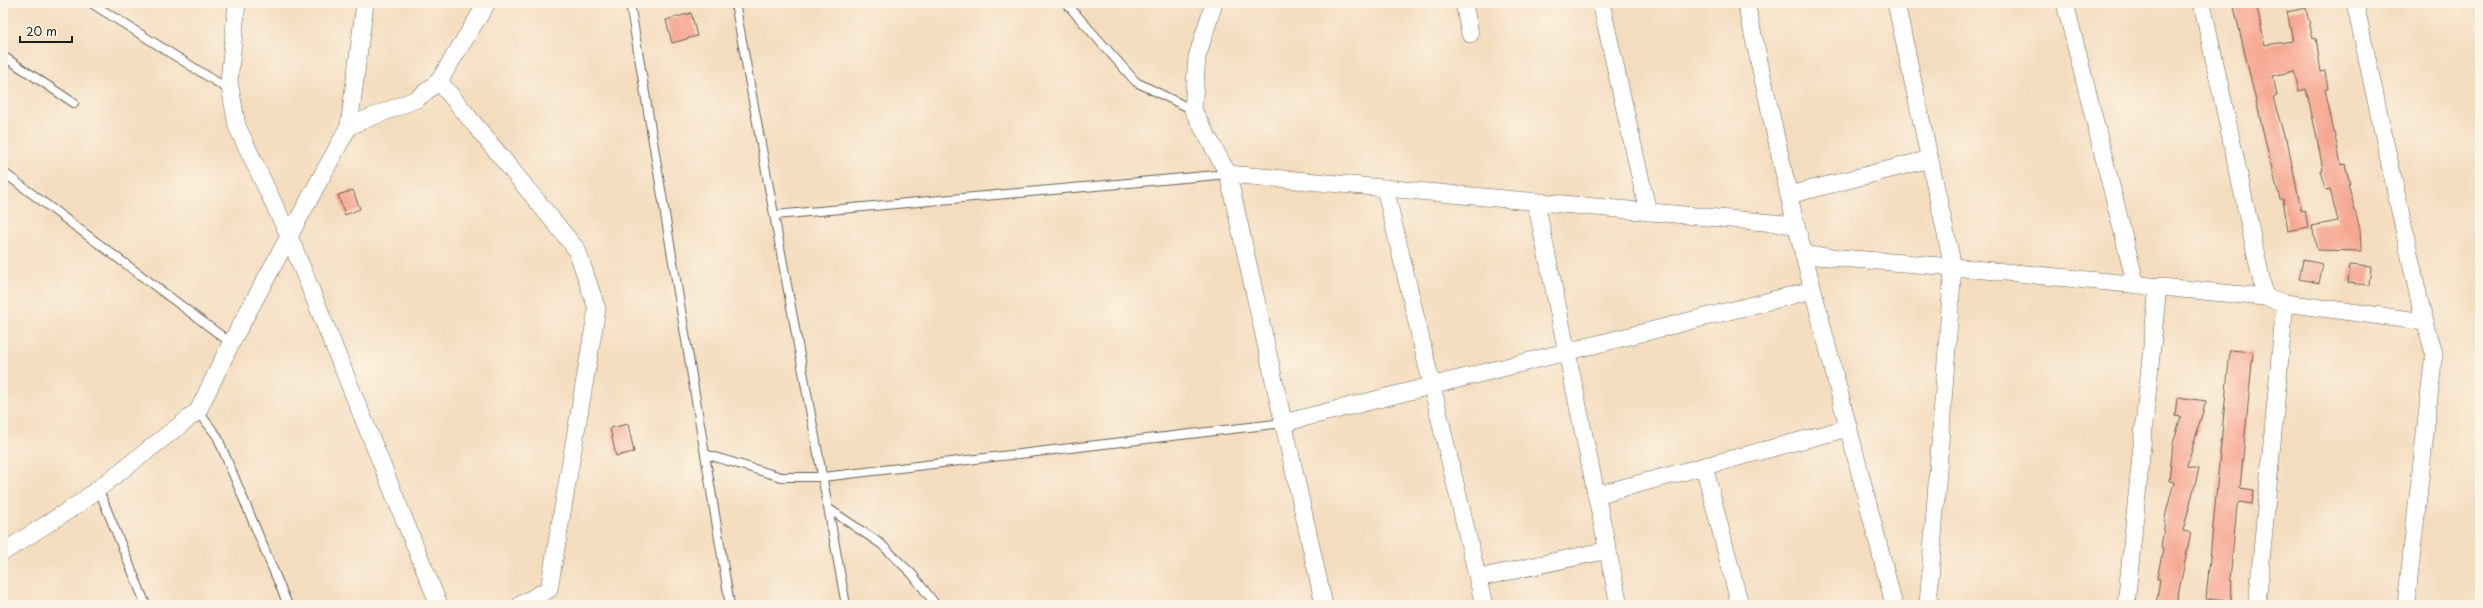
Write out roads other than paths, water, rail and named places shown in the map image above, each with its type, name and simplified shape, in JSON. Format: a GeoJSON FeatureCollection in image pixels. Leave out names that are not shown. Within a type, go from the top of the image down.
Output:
{"type":"FeatureCollection","features":[{"type":"Feature","properties":{"kind":"street"},"geometry":{"type":"LineString","coordinates":[[237,3],[229,81],[237,126],[289,236],[439,605]]}},
{"type":"Feature","properties":{"kind":"street"},"geometry":{"type":"LineString","coordinates":[[3,552],[98,488],[198,411],[231,344],[349,126],[366,3]]}},
{"type":"Feature","properties":{"kind":"street"},"geometry":{"type":"LineString","coordinates":[[349,126],[417,99],[439,81],[487,3]]}},
{"type":"Feature","properties":{"kind":"street"},"geometry":{"type":"LineString","coordinates":[[1214,3],[1197,57],[1193,110],[1228,174],[1324,605]]}},
{"type":"Feature","properties":{"kind":"street"},"geometry":{"type":"LineString","coordinates":[[1464,3],[1470,34]]}},
{"type":"Feature","properties":{"kind":"street"},"geometry":{"type":"LineString","coordinates":[[1601,3],[1648,212]]}},
{"type":"Feature","properties":{"kind":"street"},"geometry":{"type":"LineString","coordinates":[[1746,3],[1796,225],[1894,605]]}},
{"type":"Feature","properties":{"kind":"street"},"geometry":{"type":"LineString","coordinates":[[1896,3],[1953,267],[1928,605]]}},
{"type":"Feature","properties":{"kind":"street"},"geometry":{"type":"LineString","coordinates":[[2065,3],[2136,284]]}},
{"type":"Feature","properties":{"kind":"street"},"geometry":{"type":"LineString","coordinates":[[2202,3],[2265,297]]}},
{"type":"Feature","properties":{"kind":"street"},"geometry":{"type":"LineString","coordinates":[[2355,3],[2425,322],[2434,353],[2406,605]]}},
{"type":"Feature","properties":{"kind":"street"},"geometry":{"type":"LineString","coordinates":[[439,81],[577,250],[597,310],[549,589],[520,605]]}},
{"type":"Feature","properties":{"kind":"street"},"geometry":{"type":"LineString","coordinates":[[1789,195],[1930,159]]}},
{"type":"Feature","properties":{"kind":"street"},"geometry":{"type":"LineString","coordinates":[[1228,174],[1796,225]]}},
{"type":"Feature","properties":{"kind":"street"},"geometry":{"type":"LineString","coordinates":[[1385,188],[1484,605]]}},
{"type":"Feature","properties":{"kind":"street"},"geometry":{"type":"LineString","coordinates":[[1536,202],[1619,605]]}},
{"type":"Feature","properties":{"kind":"street"},"geometry":{"type":"LineString","coordinates":[[1804,256],[1953,267],[2265,297],[2286,302],[2425,322]]}},
{"type":"Feature","properties":{"kind":"street"},"geometry":{"type":"LineString","coordinates":[[2126,605],[2158,286]]}},
{"type":"Feature","properties":{"kind":"street"},"geometry":{"type":"LineString","coordinates":[[1283,423],[1813,290]]}},
{"type":"Feature","properties":{"kind":"street"},"geometry":{"type":"LineString","coordinates":[[2257,605],[2286,302]]}},
{"type":"Feature","properties":{"kind":"street"},"geometry":{"type":"LineString","coordinates":[[1596,495],[1848,428]]}},
{"type":"Feature","properties":{"kind":"street"},"geometry":{"type":"LineString","coordinates":[[1704,466],[1740,605]]}},
{"type":"Feature","properties":{"kind":"street"},"geometry":{"type":"LineString","coordinates":[[1478,578],[1608,550]]}},
{"type":"Feature","properties":{"kind":"lane"},"geometry":{"type":"LineString","coordinates":[[91,3],[231,91]]}},
{"type":"Feature","properties":{"kind":"lane"},"geometry":{"type":"LineString","coordinates":[[630,3],[730,605]]}},
{"type":"Feature","properties":{"kind":"lane"},"geometry":{"type":"LineString","coordinates":[[736,3],[846,605]]}},
{"type":"Feature","properties":{"kind":"lane"},"geometry":{"type":"LineString","coordinates":[[1066,3],[1136,82],[1193,110]]}},
{"type":"Feature","properties":{"kind":"lane"},"geometry":{"type":"LineString","coordinates":[[3,56],[74,103]]}},
{"type":"Feature","properties":{"kind":"lane"},"geometry":{"type":"LineString","coordinates":[[3,172],[231,344]]}},
{"type":"Feature","properties":{"kind":"lane"},"geometry":{"type":"LineString","coordinates":[[775,215],[1228,174]]}},
{"type":"Feature","properties":{"kind":"lane"},"geometry":{"type":"LineString","coordinates":[[198,411],[217,436],[288,605]]}},
{"type":"Feature","properties":{"kind":"lane"},"geometry":{"type":"LineString","coordinates":[[705,454],[781,477],[823,477],[1283,423]]}},
{"type":"Feature","properties":{"kind":"lane"},"geometry":{"type":"LineString","coordinates":[[98,488],[146,605]]}},
{"type":"Feature","properties":{"kind":"lane"},"geometry":{"type":"LineString","coordinates":[[828,509],[882,544],[912,574],[936,605]]}}]}
